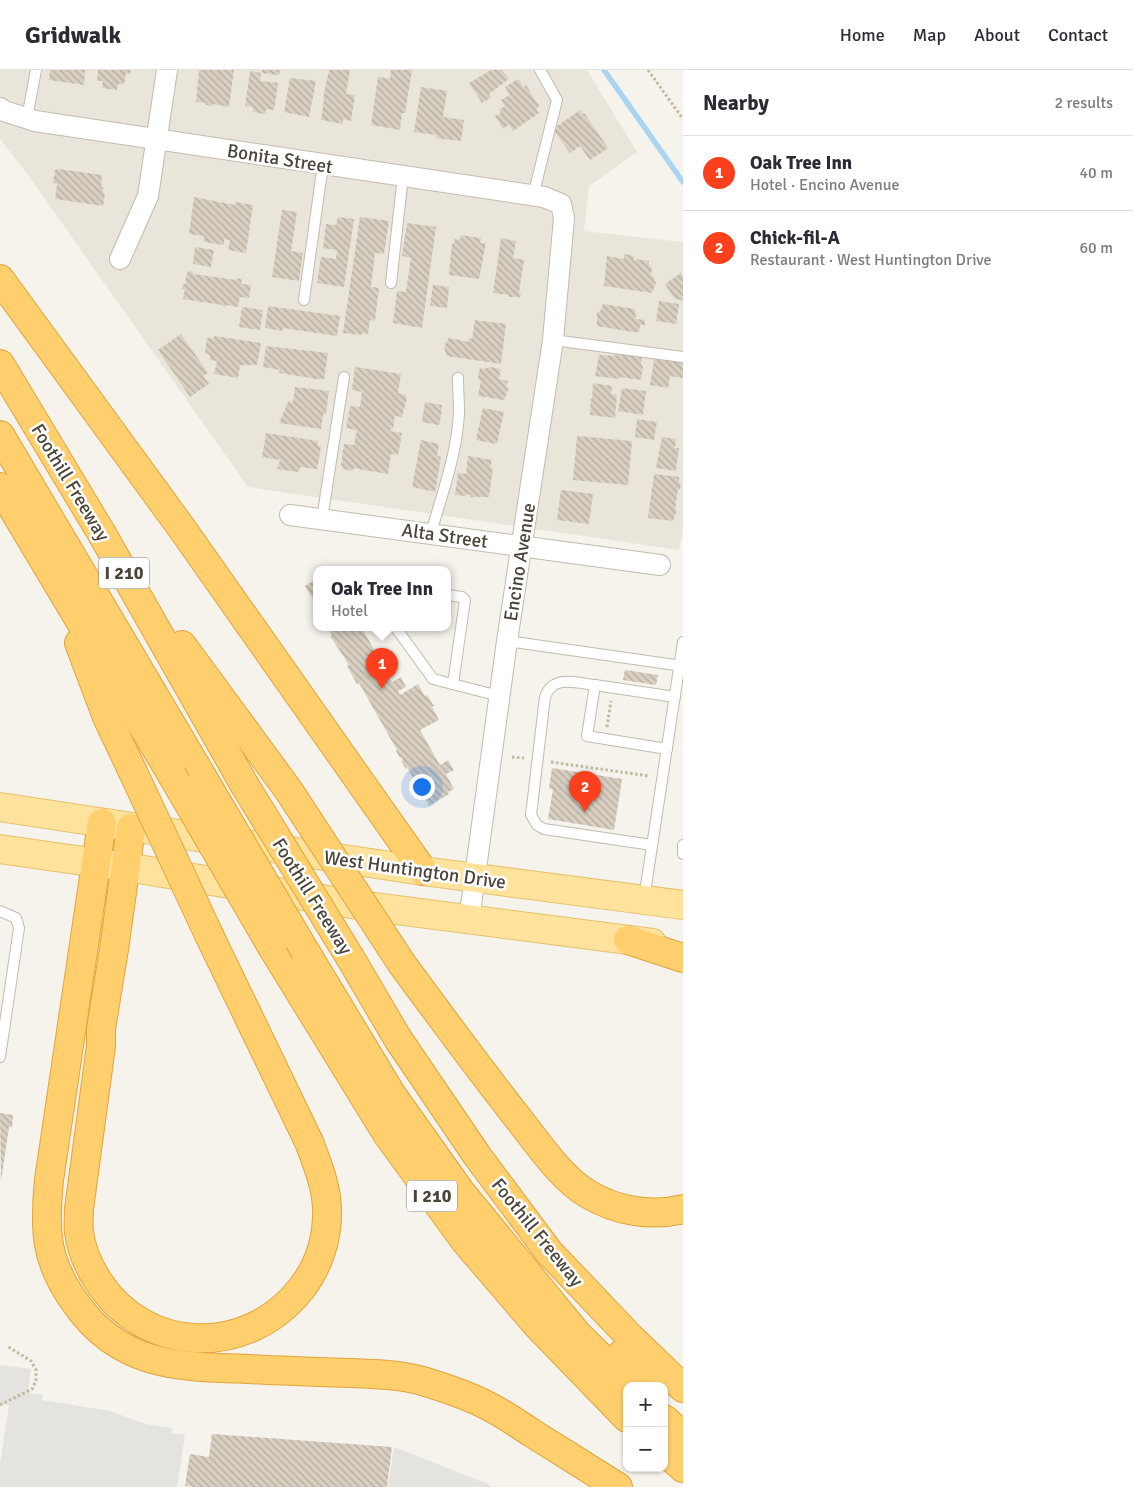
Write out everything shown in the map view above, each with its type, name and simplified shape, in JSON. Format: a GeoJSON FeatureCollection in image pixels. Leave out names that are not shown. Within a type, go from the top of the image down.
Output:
{"type":"FeatureCollection","features":[{"type":"Feature","properties":{"kind":"highway"},"geometry":{"type":"LineString","coordinates":[[0,279],[178,522],[423,871]]}},
{"type":"Feature","properties":{"kind":"highway","name":"Foothill Freeway"},"geometry":{"type":"LineString","coordinates":[[0,364],[102,534],[224,781],[327,955],[398,1039],[472,1150],[550,1252],[630,1337],[683,1388]]}},
{"type":"Feature","properties":{"kind":"highway"},"geometry":{"type":"LineString","coordinates":[[0,401],[42,468],[373,1036],[483,1196],[562,1291],[651,1382]]}},
{"type":"Feature","properties":{"kind":"highway"},"geometry":{"type":"LineString","coordinates":[[0,434],[224,781]]}},
{"type":"Feature","properties":{"kind":"highway","name":"I 210"},"geometry":{"type":"LineString","coordinates":[[0,487],[272,947],[387,1134],[464,1241],[537,1325],[623,1414]]}},
{"type":"Feature","properties":{"kind":"highway"},"geometry":{"type":"LineString","coordinates":[[102,534],[288,791],[402,964],[473,1060],[557,1167],[586,1193],[622,1209],[660,1213],[683,1209]]}},
{"type":"Feature","properties":{"kind":"highway"},"geometry":{"type":"LineString","coordinates":[[52,572],[108,717],[210,937],[309,1142],[324,1188],[327,1207],[326,1226],[321,1249],[306,1282],[292,1300],[279,1312],[249,1330],[232,1335],[194,1339],[176,1336],[157,1330],[136,1318],[116,1304],[105,1291],[88,1263],[79,1233],[79,1209],[101,1046],[101,1029],[131,828]]}},
{"type":"Feature","properties":{"kind":"highway"},"geometry":{"type":"LineString","coordinates":[[102,823],[49,1180],[46,1215],[50,1252],[66,1291],[98,1328],[117,1343],[138,1354],[171,1364],[214,1368],[381,1375],[418,1380],[458,1393],[491,1407],[618,1487]]}},
{"type":"Feature","properties":{"kind":"highway"},"geometry":{"type":"LineString","coordinates":[[628,940],[683,958]]}},
{"type":"Feature","properties":{"kind":"highway"},"geometry":{"type":"LineString","coordinates":[[327,955],[392,1095],[460,1191],[578,1335],[626,1382]]}},
{"type":"Feature","properties":{"kind":"highway"},"geometry":{"type":"LineString","coordinates":[[668,1398],[683,1412]]}},
{"type":"Feature","properties":{"kind":"highway"},"geometry":{"type":"LineString","coordinates":[[668,1422],[683,1436]]}},
{"type":"Feature","properties":{"kind":"highway"},"geometry":{"type":"LineString","coordinates":[[668,1455],[683,1468]]}},
{"type":"Feature","properties":{"kind":"main road","name":"West Huntington Drive"},"geometry":{"type":"LineString","coordinates":[[0,807],[423,871],[683,906]]}},
{"type":"Feature","properties":{"kind":"main road"},"geometry":{"type":"LineString","coordinates":[[0,849],[126,867],[358,905],[683,947]]}},
{"type":"Feature","properties":{"kind":"street"},"geometry":{"type":"LineString","coordinates":[[120,259],[148,196],[167,70]]}},
{"type":"Feature","properties":{"kind":"street","name":"Bonita Street"},"geometry":{"type":"LineString","coordinates":[[0,108],[35,121],[544,197],[561,204]]}},
{"type":"Feature","properties":{"kind":"street","name":"Encino Avenue"},"geometry":{"type":"LineString","coordinates":[[469,920],[507,640],[553,340],[564,218],[561,204]]}},
{"type":"Feature","properties":{"kind":"street","name":"Alta Street"},"geometry":{"type":"LineString","coordinates":[[290,515],[660,565]]}},
{"type":"Feature","properties":{"kind":"lane"},"geometry":{"type":"LineString","coordinates":[[27,118],[36,70]]}},
{"type":"Feature","properties":{"kind":"lane"},"geometry":{"type":"LineString","coordinates":[[533,196],[557,100],[540,70]]}},
{"type":"Feature","properties":{"kind":"lane"},"geometry":{"type":"LineString","coordinates":[[304,300],[323,164]]}},
{"type":"Feature","properties":{"kind":"lane"},"geometry":{"type":"LineString","coordinates":[[391,282],[403,176]]}},
{"type":"Feature","properties":{"kind":"lane"},"geometry":{"type":"LineString","coordinates":[[553,340],[683,357]]}},
{"type":"Feature","properties":{"kind":"lane"},"geometry":{"type":"LineString","coordinates":[[322,519],[344,377]]}},
{"type":"Feature","properties":{"kind":"lane"},"geometry":{"type":"LineString","coordinates":[[431,533],[443,496],[456,433],[459,412],[458,378]]}},
{"type":"Feature","properties":{"kind":"lane"},"geometry":{"type":"LineString","coordinates":[[451,596],[462,597],[466,600],[453,684]]}},
{"type":"Feature","properties":{"kind":"lane"},"geometry":{"type":"LineString","coordinates":[[398,631],[433,679],[499,696]]}},
{"type":"Feature","properties":{"kind":"lane"},"geometry":{"type":"LineString","coordinates":[[507,640],[681,666]]}},
{"type":"Feature","properties":{"kind":"lane"},"geometry":{"type":"LineString","coordinates":[[644,900],[674,697],[681,666],[683,642]]}},
{"type":"Feature","properties":{"kind":"lane"},"geometry":{"type":"LineString","coordinates":[[652,845],[544,829],[537,825],[531,815],[545,696],[548,689],[554,684],[564,681],[674,697]]}},
{"type":"Feature","properties":{"kind":"lane"},"geometry":{"type":"LineString","coordinates":[[595,685],[587,736],[667,749]]}},
{"type":"Feature","properties":{"kind":"lane"},"geometry":{"type":"LineString","coordinates":[[683,845],[683,854]]}},
{"type":"Feature","properties":{"kind":"lane"},"geometry":{"type":"LineString","coordinates":[[0,911],[16,918],[19,928],[0,1056]]}},
{"type":"Feature","properties":{"kind":"path"},"geometry":{"type":"LineString","coordinates":[[648,70],[683,119]]}},
{"type":"Feature","properties":{"kind":"path"},"geometry":{"type":"LineString","coordinates":[[607,730],[611,700]]}},
{"type":"Feature","properties":{"kind":"path"},"geometry":{"type":"LineString","coordinates":[[512,757],[527,758]]}},
{"type":"Feature","properties":{"kind":"path"},"geometry":{"type":"LineString","coordinates":[[548,762],[652,776]]}},
{"type":"Feature","properties":{"kind":"path"},"geometry":{"type":"LineString","coordinates":[[0,1405],[32,1389],[36,1381],[36,1370],[31,1361],[6,1346]]}},
{"type":"Feature","properties":{"kind":"shaded area"},"geometry":{"type":"Polygon","coordinates":[[[0,70],[587,70],[637,152],[589,186],[584,231],[683,242],[683,530],[679,550],[248,487],[28,175],[0,139],[0,70]]]}},
{"type":"Feature","properties":{"kind":"shaded area"},"geometry":{"type":"Polygon","coordinates":[[[0,1365],[31,1369],[28,1393],[43,1395],[42,1400],[110,1411],[145,1424],[172,1428],[171,1433],[185,1435],[177,1487],[0,1487],[0,1465],[9,1405],[0,1404],[0,1365]]]}},
{"type":"Feature","properties":{"kind":"shaded area"},"geometry":{"type":"Polygon","coordinates":[[[394,1447],[488,1484],[492,1487],[388,1487],[394,1447]]]}},
{"type":"Feature","properties":{"kind":"building"},"geometry":{"type":"Polygon","coordinates":[[[50,70],[85,70],[84,85],[49,80],[50,70]]]}},
{"type":"Feature","properties":{"kind":"building"},"geometry":{"type":"Polygon","coordinates":[[[98,70],[131,70],[130,74],[126,73],[124,84],[118,84],[117,90],[102,88],[103,81],[97,81],[98,70]]]}},
{"type":"Feature","properties":{"kind":"building"},"geometry":{"type":"Polygon","coordinates":[[[199,70],[234,70],[229,107],[196,102],[199,70]]]}},
{"type":"Feature","properties":{"kind":"building"},"geometry":{"type":"Polygon","coordinates":[[[262,70],[280,70],[279,75],[261,73],[262,70]]]}},
{"type":"Feature","properties":{"kind":"building"},"geometry":{"type":"Polygon","coordinates":[[[329,70],[350,70],[346,94],[355,95],[351,121],[343,119],[343,124],[321,120],[329,70]]]}},
{"type":"Feature","properties":{"kind":"building"},"geometry":{"type":"Polygon","coordinates":[[[391,70],[412,70],[405,113],[402,113],[400,130],[371,125],[378,77],[390,79],[391,70]]]}},
{"type":"Feature","properties":{"kind":"building"},"geometry":{"type":"Polygon","coordinates":[[[491,70],[502,70],[509,79],[489,94],[491,97],[482,103],[469,83],[491,70]]]}},
{"type":"Feature","properties":{"kind":"building"},"geometry":{"type":"Polygon","coordinates":[[[250,71],[261,73],[260,81],[278,83],[274,110],[266,109],[265,114],[253,112],[253,107],[245,106],[250,71]]]}},
{"type":"Feature","properties":{"kind":"building"},"geometry":{"type":"Polygon","coordinates":[[[290,78],[316,81],[309,117],[284,112],[290,78]]]}},
{"type":"Feature","properties":{"kind":"building"},"geometry":{"type":"Polygon","coordinates":[[[518,79],[523,87],[526,85],[539,106],[536,109],[539,113],[513,131],[509,125],[503,129],[495,116],[501,113],[499,110],[505,106],[501,100],[510,95],[505,87],[518,79]]]}},
{"type":"Feature","properties":{"kind":"building"},"geometry":{"type":"Polygon","coordinates":[[[421,87],[447,91],[443,117],[464,120],[461,141],[436,138],[436,135],[414,132],[421,87]]]}},
{"type":"Feature","properties":{"kind":"building"},"geometry":{"type":"Polygon","coordinates":[[[580,110],[608,148],[590,160],[580,146],[570,153],[553,129],[580,110]]]}},
{"type":"Feature","properties":{"kind":"building"},"geometry":{"type":"Polygon","coordinates":[[[55,170],[102,175],[101,187],[103,187],[103,192],[105,193],[103,206],[55,199],[57,184],[53,183],[55,170]]]}},
{"type":"Feature","properties":{"kind":"building"},"geometry":{"type":"Polygon","coordinates":[[[194,197],[235,205],[235,202],[253,205],[246,253],[228,250],[230,240],[224,239],[224,245],[204,242],[204,236],[189,234],[194,197]]]}},
{"type":"Feature","properties":{"kind":"building"},"geometry":{"type":"Polygon","coordinates":[[[282,210],[297,212],[291,251],[303,253],[299,281],[272,277],[282,210]]]}},
{"type":"Feature","properties":{"kind":"building"},"geometry":{"type":"Polygon","coordinates":[[[338,217],[354,219],[344,287],[317,283],[321,257],[336,259],[337,250],[323,248],[326,224],[336,225],[338,217]]]}},
{"type":"Feature","properties":{"kind":"building"},"geometry":{"type":"Polygon","coordinates":[[[360,217],[389,221],[384,254],[375,253],[371,287],[379,288],[375,321],[370,320],[368,334],[362,333],[361,335],[343,333],[360,217]]]}},
{"type":"Feature","properties":{"kind":"building"},"geometry":{"type":"Polygon","coordinates":[[[407,223],[436,227],[422,328],[393,323],[397,291],[406,292],[411,258],[402,256],[407,223]]]}},
{"type":"Feature","properties":{"kind":"building"},"geometry":{"type":"Polygon","coordinates":[[[461,235],[481,238],[480,243],[486,243],[479,279],[449,275],[452,243],[454,244],[455,239],[460,240],[461,235]]]}},
{"type":"Feature","properties":{"kind":"building"},"geometry":{"type":"Polygon","coordinates":[[[501,238],[516,241],[513,258],[524,260],[520,297],[508,297],[509,295],[493,293],[501,238]]]}},
{"type":"Feature","properties":{"kind":"building"},"geometry":{"type":"Polygon","coordinates":[[[195,247],[214,250],[211,267],[193,264],[195,247]]]}},
{"type":"Feature","properties":{"kind":"building"},"geometry":{"type":"Polygon","coordinates":[[[624,254],[634,256],[634,261],[636,259],[649,261],[649,265],[652,268],[651,276],[655,277],[654,281],[656,282],[652,293],[604,286],[607,256],[624,259],[624,254]]]}},
{"type":"Feature","properties":{"kind":"building"},"geometry":{"type":"Polygon","coordinates":[[[189,271],[193,272],[193,274],[236,280],[236,278],[241,279],[242,284],[251,285],[249,298],[240,297],[238,307],[226,305],[226,307],[183,299],[185,289],[182,289],[183,284],[185,284],[189,271]]]}},
{"type":"Feature","properties":{"kind":"building"},"geometry":{"type":"Polygon","coordinates":[[[681,273],[683,276],[683,301],[674,298],[665,284],[681,273]]]}},
{"type":"Feature","properties":{"kind":"building"},"geometry":{"type":"Polygon","coordinates":[[[433,285],[449,287],[447,308],[430,306],[433,285]]]}},
{"type":"Feature","properties":{"kind":"building"},"geometry":{"type":"Polygon","coordinates":[[[659,301],[679,304],[676,324],[656,321],[659,301]]]}},
{"type":"Feature","properties":{"kind":"building"},"geometry":{"type":"Polygon","coordinates":[[[603,304],[635,309],[636,319],[645,320],[645,325],[640,325],[639,332],[597,326],[597,311],[600,312],[603,304]]]}},
{"type":"Feature","properties":{"kind":"building"},"geometry":{"type":"Polygon","coordinates":[[[268,306],[340,316],[337,336],[283,328],[282,331],[265,328],[268,306]]]}},
{"type":"Feature","properties":{"kind":"building"},"geometry":{"type":"Polygon","coordinates":[[[242,307],[263,310],[260,330],[239,327],[242,307]]]}},
{"type":"Feature","properties":{"kind":"building"},"geometry":{"type":"Polygon","coordinates":[[[475,320],[506,324],[501,364],[447,356],[444,348],[449,338],[469,342],[469,338],[472,339],[475,320]]]}},
{"type":"Feature","properties":{"kind":"building"},"geometry":{"type":"Polygon","coordinates":[[[181,334],[208,373],[203,376],[209,384],[190,397],[158,350],[181,334]]]}},
{"type":"Feature","properties":{"kind":"building"},"geometry":{"type":"Polygon","coordinates":[[[214,336],[261,343],[257,365],[240,365],[238,378],[214,374],[217,361],[210,360],[210,355],[205,353],[207,338],[214,339],[214,336]]]}},
{"type":"Feature","properties":{"kind":"building"},"geometry":{"type":"Polygon","coordinates":[[[266,346],[328,353],[324,379],[312,379],[279,373],[280,370],[263,367],[266,346]]]}},
{"type":"Feature","properties":{"kind":"building"},"geometry":{"type":"Polygon","coordinates":[[[616,351],[642,355],[641,380],[595,376],[599,355],[615,356],[616,351]]]}},
{"type":"Feature","properties":{"kind":"building"},"geometry":{"type":"Polygon","coordinates":[[[655,355],[683,361],[683,378],[670,376],[668,388],[650,385],[655,355]]]}},
{"type":"Feature","properties":{"kind":"building"},"geometry":{"type":"Polygon","coordinates":[[[355,367],[401,374],[398,393],[406,395],[407,398],[402,417],[395,416],[393,429],[390,431],[402,433],[398,455],[391,454],[388,474],[353,468],[353,471],[343,469],[341,466],[344,444],[354,445],[357,430],[346,428],[350,406],[360,407],[362,392],[352,390],[355,367]]]}},
{"type":"Feature","properties":{"kind":"building"},"geometry":{"type":"Polygon","coordinates":[[[480,367],[484,369],[490,367],[501,369],[499,379],[508,381],[506,387],[509,388],[504,400],[478,396],[481,380],[478,379],[480,367]]]}},
{"type":"Feature","properties":{"kind":"building"},"geometry":{"type":"Polygon","coordinates":[[[593,383],[612,386],[611,394],[617,395],[615,418],[590,415],[593,383]]]}},
{"type":"Feature","properties":{"kind":"building"},"geometry":{"type":"Polygon","coordinates":[[[295,387],[329,391],[326,414],[323,414],[321,429],[279,423],[288,402],[293,402],[295,387]]]}},
{"type":"Feature","properties":{"kind":"building"},"geometry":{"type":"Polygon","coordinates":[[[622,388],[646,391],[643,415],[618,411],[622,388]]]}},
{"type":"Feature","properties":{"kind":"building"},"geometry":{"type":"Polygon","coordinates":[[[425,402],[442,405],[440,424],[422,422],[425,402]]]}},
{"type":"Feature","properties":{"kind":"building"},"geometry":{"type":"Polygon","coordinates":[[[483,408],[504,412],[497,444],[476,440],[483,408]]]}},
{"type":"Feature","properties":{"kind":"building"},"geometry":{"type":"Polygon","coordinates":[[[637,419],[657,422],[654,440],[635,437],[637,419]]]}},
{"type":"Feature","properties":{"kind":"building"},"geometry":{"type":"Polygon","coordinates":[[[266,433],[318,441],[318,446],[321,447],[317,469],[300,467],[299,472],[277,469],[280,460],[262,457],[266,433]]]}},
{"type":"Feature","properties":{"kind":"building"},"geometry":{"type":"Polygon","coordinates":[[[577,436],[632,441],[628,485],[573,480],[577,436]]]}},
{"type":"Feature","properties":{"kind":"building"},"geometry":{"type":"Polygon","coordinates":[[[662,437],[676,439],[675,448],[679,448],[676,471],[656,468],[662,437]]]}},
{"type":"Feature","properties":{"kind":"building"},"geometry":{"type":"Polygon","coordinates":[[[421,440],[439,444],[437,456],[441,457],[435,492],[412,487],[421,440]]]}},
{"type":"Feature","properties":{"kind":"building"},"geometry":{"type":"Polygon","coordinates":[[[468,456],[492,460],[490,468],[493,468],[489,497],[471,497],[471,495],[466,494],[466,496],[455,495],[458,473],[466,474],[468,456]]]}},
{"type":"Feature","properties":{"kind":"building"},"geometry":{"type":"Polygon","coordinates":[[[654,474],[679,477],[679,483],[681,483],[680,490],[678,489],[675,509],[677,510],[673,521],[648,518],[654,474]]]}},
{"type":"Feature","properties":{"kind":"building"},"geometry":{"type":"Polygon","coordinates":[[[561,490],[593,494],[589,524],[557,520],[561,490]]]}},
{"type":"Feature","properties":{"kind":"building"},"geometry":{"type":"Polygon","coordinates":[[[313,581],[313,599],[305,586],[313,581]]]}},
{"type":"Feature","properties":{"kind":"building"},"geometry":{"type":"Polygon","coordinates":[[[330,631],[364,631],[392,682],[401,677],[406,687],[398,691],[400,695],[418,684],[425,696],[427,695],[434,706],[432,707],[439,720],[420,730],[440,765],[448,760],[454,770],[446,774],[454,789],[448,792],[449,794],[429,806],[425,798],[423,799],[419,792],[421,791],[407,767],[406,769],[401,761],[403,760],[396,751],[359,683],[357,684],[347,666],[349,665],[330,636],[332,635],[330,631]]]}},
{"type":"Feature","properties":{"kind":"building"},"geometry":{"type":"Polygon","coordinates":[[[625,670],[658,675],[656,685],[623,680],[625,670]]]}},
{"type":"Feature","properties":{"kind":"building"},"geometry":{"type":"Polygon","coordinates":[[[552,768],[622,779],[614,830],[548,819],[553,789],[549,789],[552,768]]]}},
{"type":"Feature","properties":{"kind":"building"},"geometry":{"type":"Polygon","coordinates":[[[0,1113],[13,1115],[12,1127],[9,1127],[1,1182],[0,1113]]]}},
{"type":"Feature","properties":{"kind":"building"},"geometry":{"type":"Polygon","coordinates":[[[212,1434],[392,1447],[387,1487],[185,1486],[190,1454],[209,1457],[212,1434]]]}},
{"type":"Feature","properties":{"kind":"waterway"},"geometry":{"type":"LineString","coordinates":[[604,70],[683,182]]}},
{"type":"Feature","properties":{"kind":"place","name":"Oak Tree Inn"},"geometry":{"type":"Point","coordinates":[382,689]}},
{"type":"Feature","properties":{"kind":"place","name":"Chick-fil-A"},"geometry":{"type":"Point","coordinates":[585,812]}}]}
